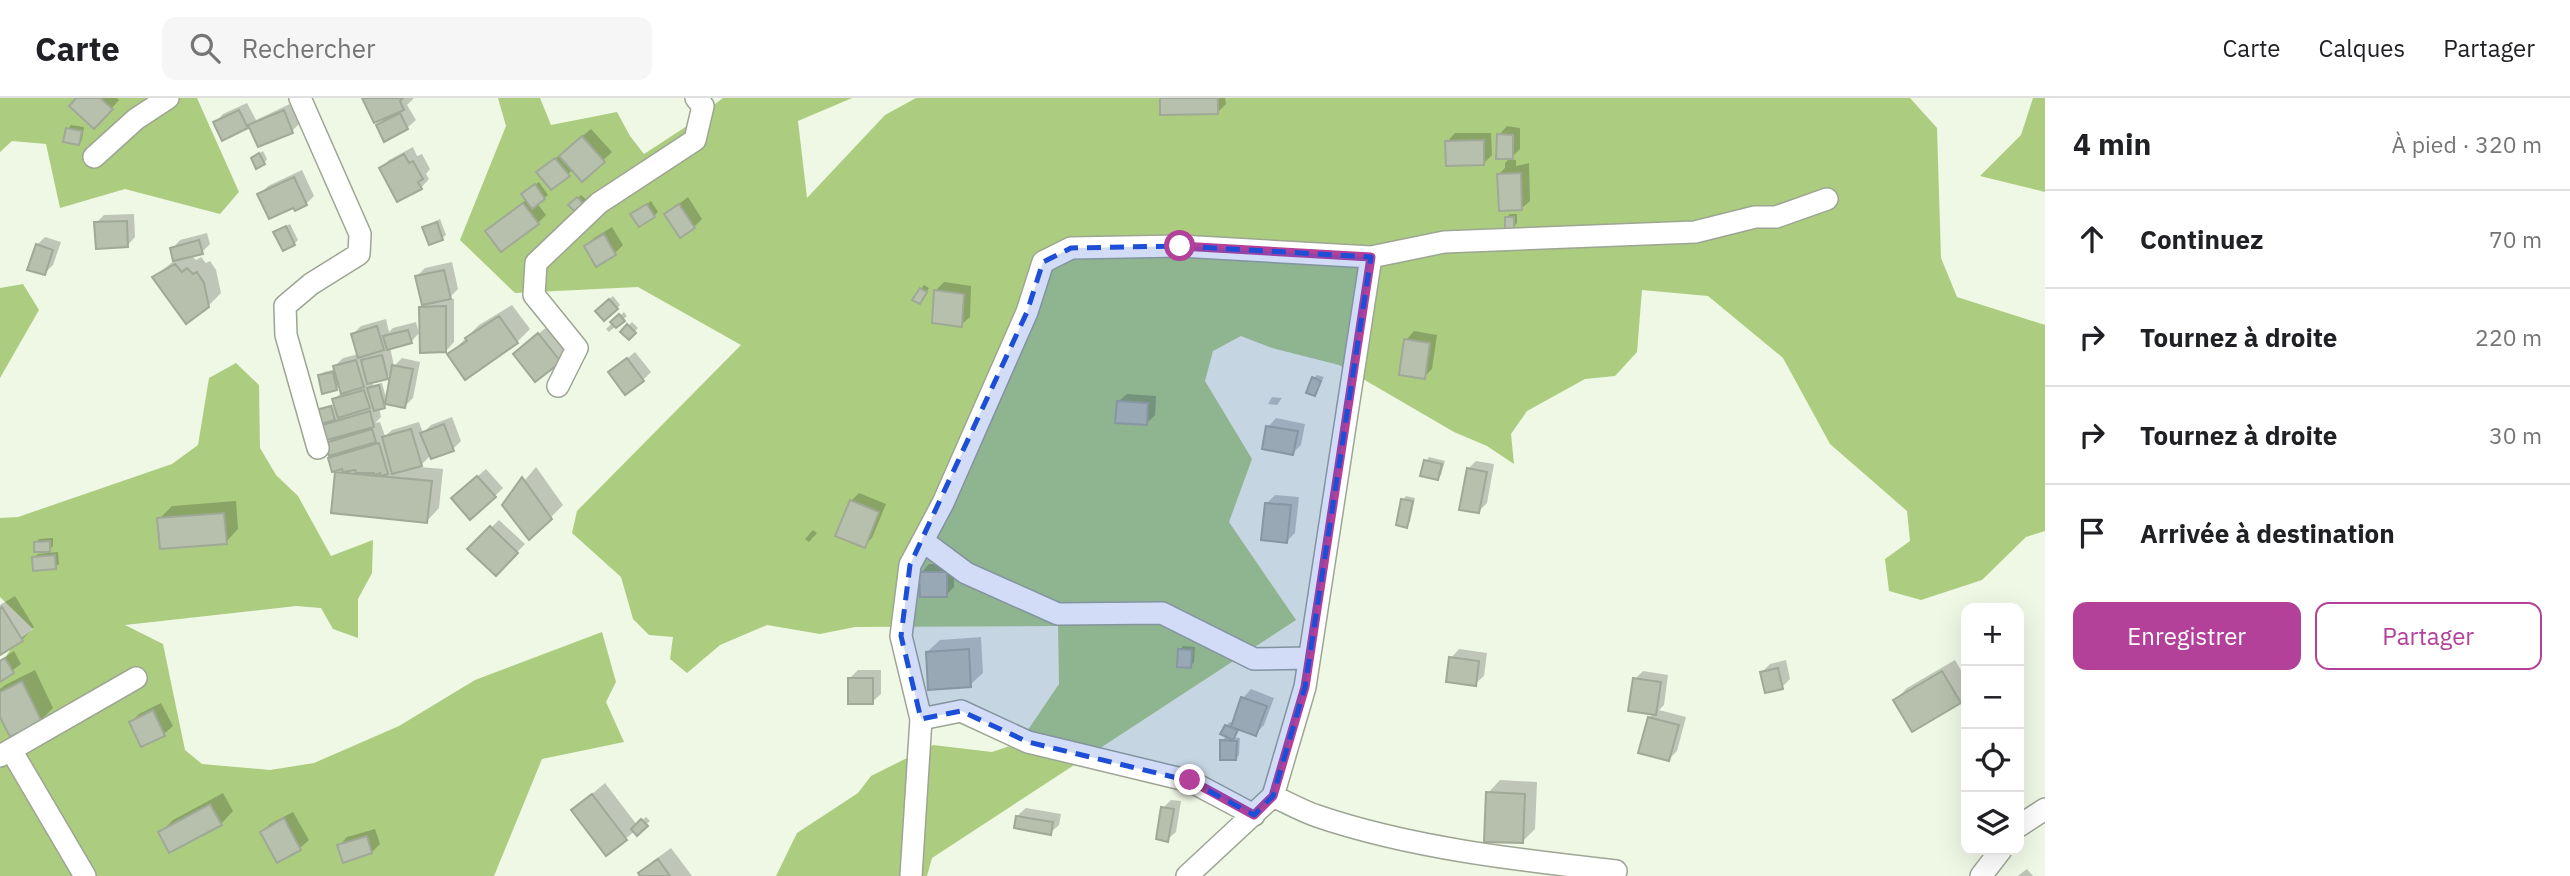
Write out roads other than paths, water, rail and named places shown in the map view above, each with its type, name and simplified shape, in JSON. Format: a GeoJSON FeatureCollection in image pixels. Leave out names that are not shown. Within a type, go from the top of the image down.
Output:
{"type":"FeatureCollection","features":[{"type":"Feature","properties":{"kind":"street"},"geometry":{"type":"LineString","coordinates":[[94,157],[136,119],[168,98]]}},
{"type":"Feature","properties":{"kind":"street"},"geometry":{"type":"LineString","coordinates":[[300,98],[360,234],[359,254],[311,284],[285,306],[286,335],[318,448]]}},
{"type":"Feature","properties":{"kind":"street"},"geometry":{"type":"LineString","coordinates":[[558,386],[577,348],[534,295],[536,263],[599,203],[695,140],[703,106],[696,98]]}},
{"type":"Feature","properties":{"kind":"street"},"geometry":{"type":"LineString","coordinates":[[911,876],[921,719],[901,636],[911,565],[943,503],[1027,312],[1043,262],[1071,248],[1166,246],[1371,257],[1444,242],[1695,232],[1755,218],[1776,218],[1827,199]]}},
{"type":"Feature","properties":{"kind":"street"},"geometry":{"type":"LineString","coordinates":[[1187,876],[1273,796],[1305,687],[1371,257]]}},
{"type":"Feature","properties":{"kind":"street"},"geometry":{"type":"LineString","coordinates":[[923,541],[966,573],[1058,614],[1162,613],[1254,659],[1309,658]]}},
{"type":"Feature","properties":{"kind":"street"},"geometry":{"type":"LineString","coordinates":[[85,876],[5,753],[136,678]]}},
{"type":"Feature","properties":{"kind":"street"},"geometry":{"type":"LineString","coordinates":[[921,719],[961,711],[1028,741],[1190,780],[1254,815]]}},
{"type":"Feature","properties":{"kind":"street"},"geometry":{"type":"LineString","coordinates":[[1273,796],[1317,816],[1401,838],[1523,861],[1616,871]]}},
{"type":"Feature","properties":{"kind":"street"},"geometry":{"type":"LineString","coordinates":[[2024,824],[2045,809]]}},
{"type":"Feature","properties":{"kind":"street"},"geometry":{"type":"LineString","coordinates":[[1981,876],[1997,855]]}}]}
